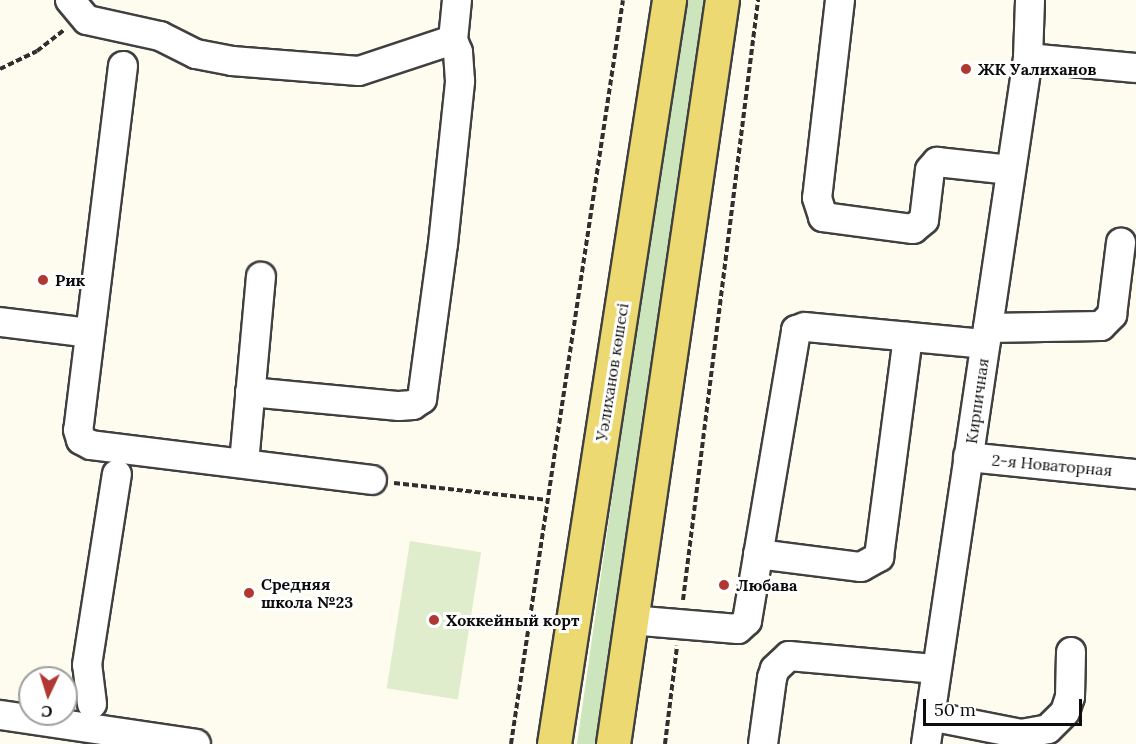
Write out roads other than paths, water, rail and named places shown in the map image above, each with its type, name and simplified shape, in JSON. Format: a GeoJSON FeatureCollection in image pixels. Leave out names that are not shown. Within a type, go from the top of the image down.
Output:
{"type":"FeatureCollection","features":[{"type":"Feature","properties":{"kind":"main road","name":"Уәлиханов көшесі"},"geometry":{"type":"LineString","coordinates":[[554,744],[669,0]]}},
{"type":"Feature","properties":{"kind":"main road"},"geometry":{"type":"LineString","coordinates":[[613,744],[722,0]]}},
{"type":"Feature","properties":{"kind":"street"},"geometry":{"type":"LineString","coordinates":[[250,392],[399,406],[413,405],[422,399],[444,244],[460,81],[458,52],[453,40],[457,0]]}},
{"type":"Feature","properties":{"kind":"street"},"geometry":{"type":"LineString","coordinates":[[840,0],[817,198],[823,217],[913,229],[924,220],[930,170],[937,162],[1011,170]]}},
{"type":"Feature","properties":{"kind":"street","name":"Кирпичная"},"geometry":{"type":"LineString","coordinates":[[926,744],[1028,58],[1030,0]]}},
{"type":"Feature","properties":{"kind":"street"},"geometry":{"type":"LineString","coordinates":[[75,7],[87,20],[160,36],[214,59],[360,71],[453,40]]}},
{"type":"Feature","properties":{"kind":"street"},"geometry":{"type":"LineString","coordinates":[[1028,58],[1136,68]]}},
{"type":"Feature","properties":{"kind":"street"},"geometry":{"type":"LineString","coordinates":[[123,66],[78,430],[81,440],[91,445],[372,480]]}},
{"type":"Feature","properties":{"kind":"street"},"geometry":{"type":"LineString","coordinates":[[630,620],[744,626],[796,330],[805,327],[908,337],[986,336],[1101,326],[1112,315],[1121,243]]}},
{"type":"Feature","properties":{"kind":"street"},"geometry":{"type":"LineString","coordinates":[[244,463],[261,277]]}},
{"type":"Feature","properties":{"kind":"street"},"geometry":{"type":"LineString","coordinates":[[0,322],[89,333]]}},
{"type":"Feature","properties":{"kind":"street"},"geometry":{"type":"LineString","coordinates":[[758,554],[861,567],[879,557],[908,337]]}},
{"type":"Feature","properties":{"kind":"street","name":"2-я Новаторная"},"geometry":{"type":"LineString","coordinates":[[968,458],[1136,474]]}},
{"type":"Feature","properties":{"kind":"street"},"geometry":{"type":"LineString","coordinates":[[92,704],[87,665],[117,474]]}},
{"type":"Feature","properties":{"kind":"street"},"geometry":{"type":"LineString","coordinates":[[930,716],[1021,734],[1048,729],[1058,722],[1070,697],[1071,652]]}},
{"type":"Feature","properties":{"kind":"street"},"geometry":{"type":"LineString","coordinates":[[763,744],[772,678],[775,669],[789,656],[936,669]]}},
{"type":"Feature","properties":{"kind":"street"},"geometry":{"type":"LineString","coordinates":[[0,715],[196,744]]}},
{"type":"Feature","properties":{"kind":"place","name":"ЖК Уалиханов"},"geometry":{"type":"Point","coordinates":[966,69]}},
{"type":"Feature","properties":{"kind":"place","name":"Рик"},"geometry":{"type":"Point","coordinates":[43,280]}},
{"type":"Feature","properties":{"kind":"place","name":"Любава"},"geometry":{"type":"Point","coordinates":[724,585]}},
{"type":"Feature","properties":{"kind":"place","name":"Средняя школа №23"},"geometry":{"type":"Point","coordinates":[249,593]}},
{"type":"Feature","properties":{"kind":"place","name":"Хоккейный корт"},"geometry":{"type":"Point","coordinates":[434,620]}}]}
